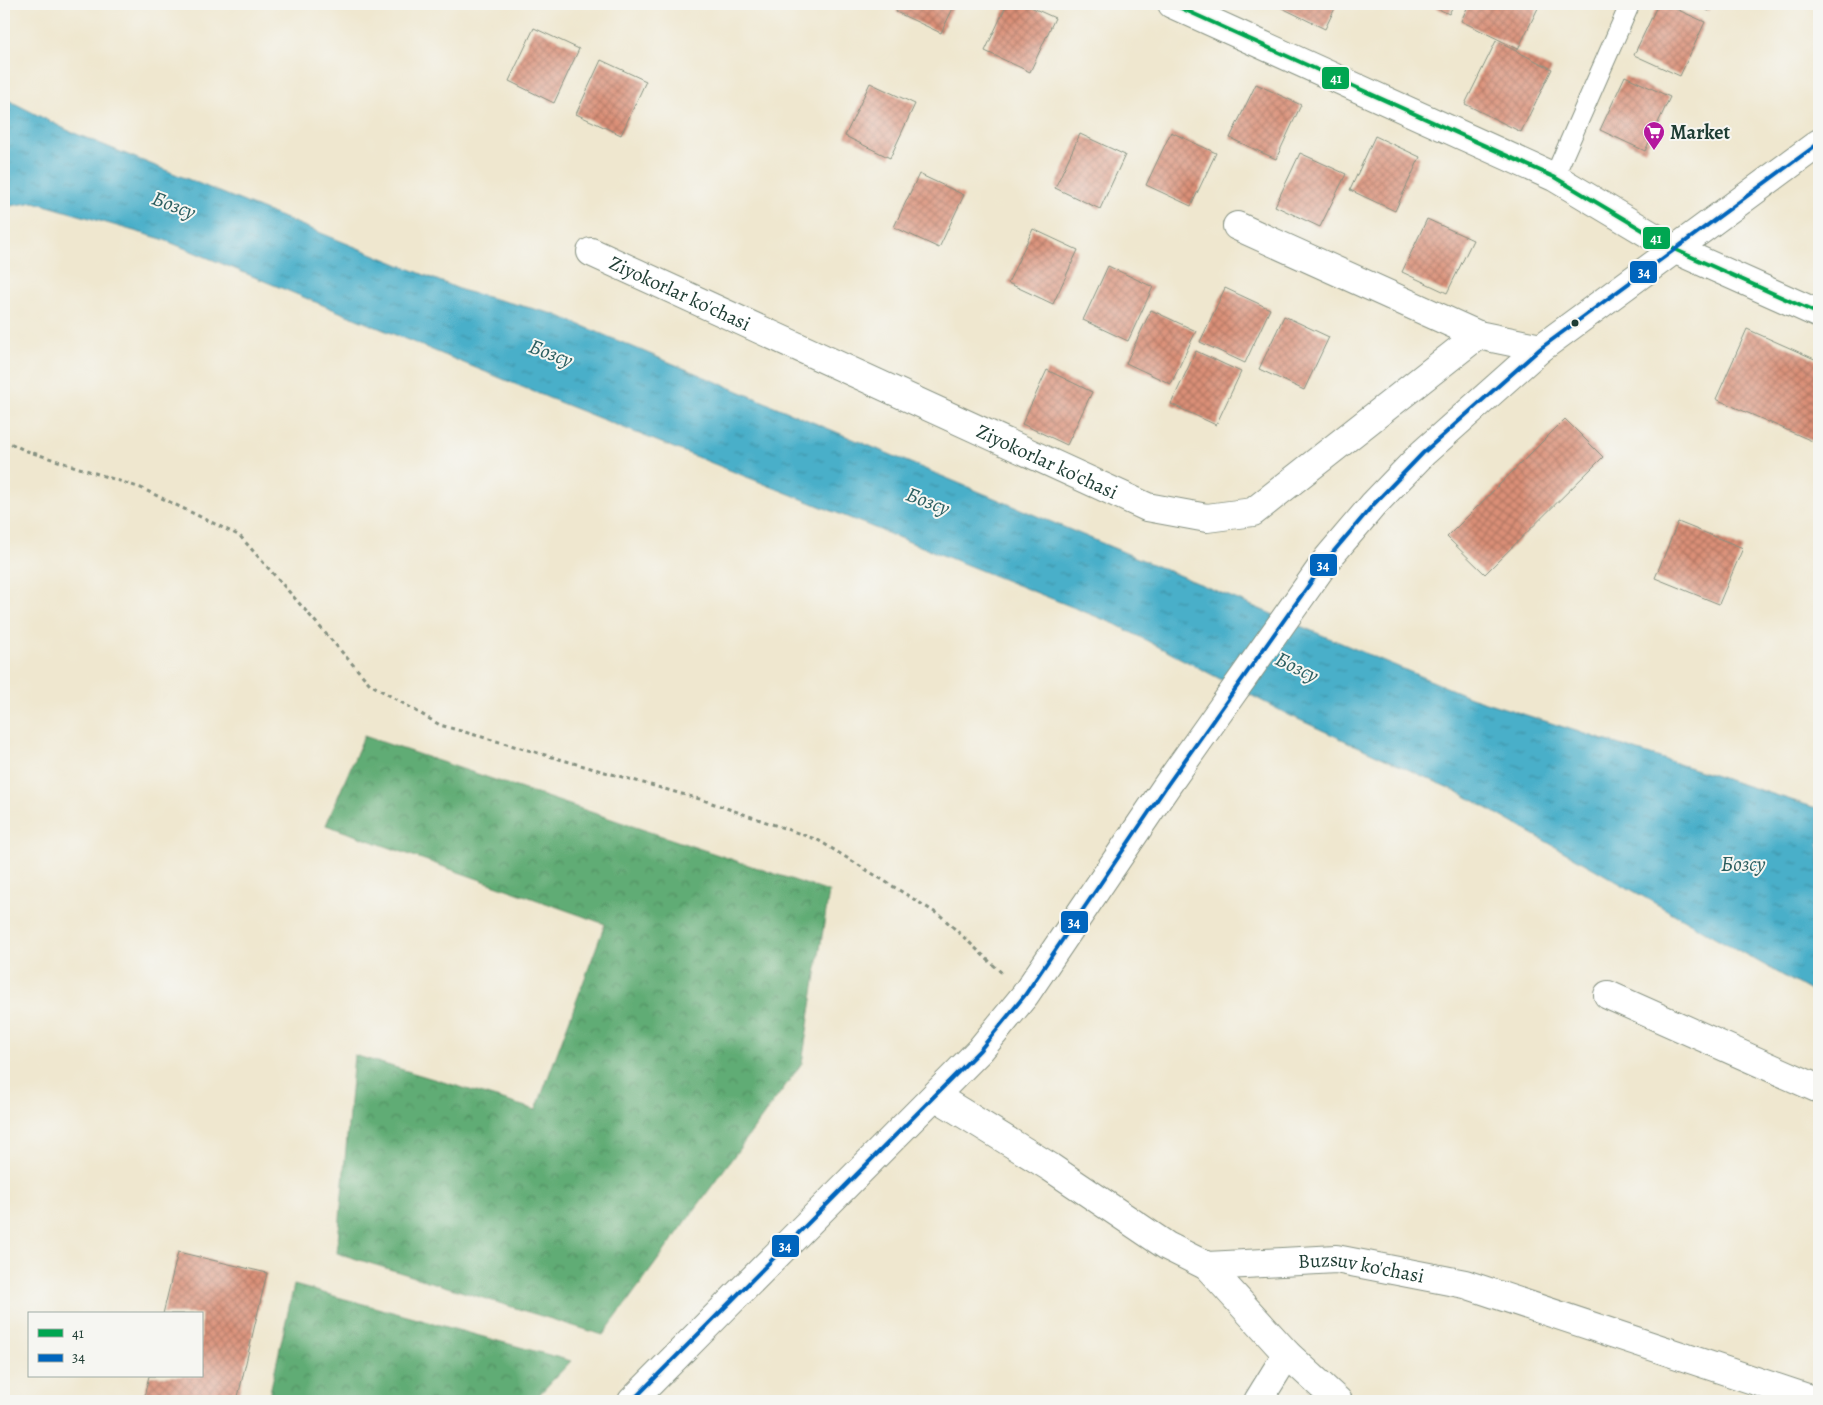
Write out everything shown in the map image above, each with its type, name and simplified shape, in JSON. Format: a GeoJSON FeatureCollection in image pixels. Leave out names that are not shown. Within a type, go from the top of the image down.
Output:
{"type":"FeatureCollection","features":[{"type":"Feature","properties":{"kind":"street"},"geometry":{"type":"LineString","coordinates":[[1172,4],[1554,177],[1676,250],[1819,314]]}},
{"type":"Feature","properties":{"kind":"street"},"geometry":{"type":"LineString","coordinates":[[632,1401],[980,1050],[1025,995],[1168,784],[1328,558],[1373,505],[1423,453],[1541,348],[1818,147]]}},
{"type":"Feature","properties":{"kind":"street"},"geometry":{"type":"LineString","coordinates":[[1237,226],[1478,335],[1541,348]]}},
{"type":"Feature","properties":{"kind":"street","name":"Ziyokorlar ko'chasi"},"geometry":{"type":"LineString","coordinates":[[591,252],[1147,507],[1207,518],[1252,512],[1478,335]]}},
{"type":"Feature","properties":{"kind":"street"},"geometry":{"type":"LineString","coordinates":[[1608,995],[1819,1089]]}},
{"type":"Feature","properties":{"kind":"street","name":"Buzsuv ko'chasi"},"geometry":{"type":"LineString","coordinates":[[935,1096],[1050,1167],[1167,1246],[1207,1266],[1336,1259],[1465,1284],[1816,1401]]}},
{"type":"Feature","properties":{"kind":"street"},"geometry":{"type":"LineString","coordinates":[[1207,1266],[1287,1354],[1338,1401]]}},
{"type":"Feature","properties":{"kind":"street"},"geometry":{"type":"LineString","coordinates":[[1258,1401],[1287,1354]]}},
{"type":"Feature","properties":{"kind":"lane"},"geometry":{"type":"LineString","coordinates":[[1554,177],[1630,4]]}},
{"type":"Feature","properties":{"kind":"path"},"geometry":{"type":"LineString","coordinates":[[4,440],[24,450],[141,488],[240,536],[370,684],[440,725],[703,800],[818,840],[941,916],[1025,995]]}},
{"type":"Feature","properties":{"kind":"green space"},"geometry":{"type":"Polygon","coordinates":[[[364,736],[829,892],[802,1063],[603,1335],[337,1253],[354,1055],[536,1110],[605,924],[326,825],[364,736]]]}},
{"type":"Feature","properties":{"kind":"green space"},"geometry":{"type":"Polygon","coordinates":[[[294,1285],[571,1361],[533,1401],[268,1401],[294,1285]]]}},
{"type":"Feature","properties":{"kind":"water","name":"Бозсу"},"geometry":{"type":"Polygon","coordinates":[[[4,98],[69,131],[464,291],[554,314],[1470,697],[1819,809],[1819,996],[1462,794],[1289,715],[1115,624],[549,398],[162,239],[34,202],[4,207],[4,98]]]}},
{"type":"Feature","properties":{"kind":"building"},"geometry":{"type":"Polygon","coordinates":[[[900,4],[955,4],[941,33],[896,12],[900,4]]]}},
{"type":"Feature","properties":{"kind":"building"},"geometry":{"type":"Polygon","coordinates":[[[1007,4],[1024,4],[1055,18],[1030,72],[985,51],[1007,4]]]}},
{"type":"Feature","properties":{"kind":"building"},"geometry":{"type":"Polygon","coordinates":[[[1274,4],[1337,4],[1325,29],[1274,4]]]}},
{"type":"Feature","properties":{"kind":"building"},"geometry":{"type":"Polygon","coordinates":[[[1428,4],[1454,4],[1449,14],[1428,4]]]}},
{"type":"Feature","properties":{"kind":"building"},"geometry":{"type":"Polygon","coordinates":[[[1469,4],[1540,4],[1518,49],[1461,21],[1469,4]]]}},
{"type":"Feature","properties":{"kind":"building"},"geometry":{"type":"Polygon","coordinates":[[[1658,4],[1665,4],[1705,22],[1680,76],[1634,55],[1658,4]]]}},
{"type":"Feature","properties":{"kind":"building"},"geometry":{"type":"Polygon","coordinates":[[[1693,4],[1712,4],[1709,11],[1693,4]]]}},
{"type":"Feature","properties":{"kind":"building"},"geometry":{"type":"Polygon","coordinates":[[[534,28],[579,49],[554,103],[509,81],[534,28]]]}},
{"type":"Feature","properties":{"kind":"building"},"geometry":{"type":"Polygon","coordinates":[[[1496,41],[1552,69],[1521,132],[1465,104],[1496,41]]]}},
{"type":"Feature","properties":{"kind":"building"},"geometry":{"type":"Polygon","coordinates":[[[601,60],[646,81],[621,135],[576,114],[601,60]]]}},
{"type":"Feature","properties":{"kind":"building"},"geometry":{"type":"Polygon","coordinates":[[[1625,76],[1670,97],[1645,151],[1600,130],[1625,76]]]}},
{"type":"Feature","properties":{"kind":"building"},"geometry":{"type":"Polygon","coordinates":[[[870,83],[915,104],[890,158],[845,136],[870,83]]]}},
{"type":"Feature","properties":{"kind":"building"},"geometry":{"type":"Polygon","coordinates":[[[1256,84],[1301,105],[1276,159],[1230,138],[1256,84]]]}},
{"type":"Feature","properties":{"kind":"building"},"geometry":{"type":"Polygon","coordinates":[[[1171,132],[1216,153],[1191,206],[1146,185],[1171,132]]]}},
{"type":"Feature","properties":{"kind":"building"},"geometry":{"type":"Polygon","coordinates":[[[1080,134],[1125,155],[1100,209],[1055,188],[1080,134]]]}},
{"type":"Feature","properties":{"kind":"building"},"geometry":{"type":"Polygon","coordinates":[[[1375,136],[1420,157],[1395,211],[1350,190],[1375,136]]]}},
{"type":"Feature","properties":{"kind":"building"},"geometry":{"type":"Polygon","coordinates":[[[1300,153],[1346,174],[1320,227],[1275,206],[1300,153]]]}},
{"type":"Feature","properties":{"kind":"building"},"geometry":{"type":"Polygon","coordinates":[[[919,174],[964,195],[939,248],[894,227],[919,174]]]}},
{"type":"Feature","properties":{"kind":"building"},"geometry":{"type":"Polygon","coordinates":[[[1427,219],[1473,240],[1447,293],[1402,272],[1427,219]]]}},
{"type":"Feature","properties":{"kind":"building"},"geometry":{"type":"Polygon","coordinates":[[[1033,229],[1078,250],[1053,304],[1008,283],[1033,229]]]}},
{"type":"Feature","properties":{"kind":"building"},"geometry":{"type":"Polygon","coordinates":[[[1108,266],[1153,287],[1128,341],[1083,320],[1108,266]]]}},
{"type":"Feature","properties":{"kind":"building"},"geometry":{"type":"Polygon","coordinates":[[[1225,288],[1270,309],[1245,363],[1200,342],[1225,288]]]}},
{"type":"Feature","properties":{"kind":"building"},"geometry":{"type":"Polygon","coordinates":[[[1151,310],[1196,331],[1171,384],[1126,363],[1151,310]]]}},
{"type":"Feature","properties":{"kind":"building"},"geometry":{"type":"Polygon","coordinates":[[[1284,316],[1329,337],[1304,390],[1259,369],[1284,316]]]}},
{"type":"Feature","properties":{"kind":"building"},"geometry":{"type":"Polygon","coordinates":[[[1747,329],[1819,361],[1819,444],[1716,399],[1747,329]]]}},
{"type":"Feature","properties":{"kind":"building"},"geometry":{"type":"Polygon","coordinates":[[[1196,351],[1241,372],[1216,425],[1171,404],[1196,351]]]}},
{"type":"Feature","properties":{"kind":"building"},"geometry":{"type":"Polygon","coordinates":[[[1047,370],[1092,392],[1067,445],[1022,424],[1047,370]]]}},
{"type":"Feature","properties":{"kind":"building"},"geometry":{"type":"Polygon","coordinates":[[[1565,419],[1603,457],[1485,574],[1447,537],[1565,419]]]}},
{"type":"Feature","properties":{"kind":"building"},"geometry":{"type":"Polygon","coordinates":[[[1678,522],[1743,548],[1719,604],[1655,578],[1678,522]]]}},
{"type":"Feature","properties":{"kind":"building"},"geometry":{"type":"Polygon","coordinates":[[[178,1252],[267,1273],[237,1401],[143,1401],[149,1378],[202,1378],[202,1312],[163,1312],[178,1252]]]}},
{"type":"Feature","properties":{"kind":"transit line","name":"41"},"geometry":{"type":"LineString","coordinates":[[1172,4],[1554,177],[1676,250],[1819,314]]}},
{"type":"Feature","properties":{"kind":"transit line","name":"34"},"geometry":{"type":"LineString","coordinates":[[632,1401],[980,1050],[1025,995],[1168,784],[1328,558],[1373,505],[1423,453],[1541,348],[1819,143]]}},
{"type":"Feature","properties":{"kind":"place","name":"Market"},"geometry":{"type":"Point","coordinates":[1654,151]}}]}
